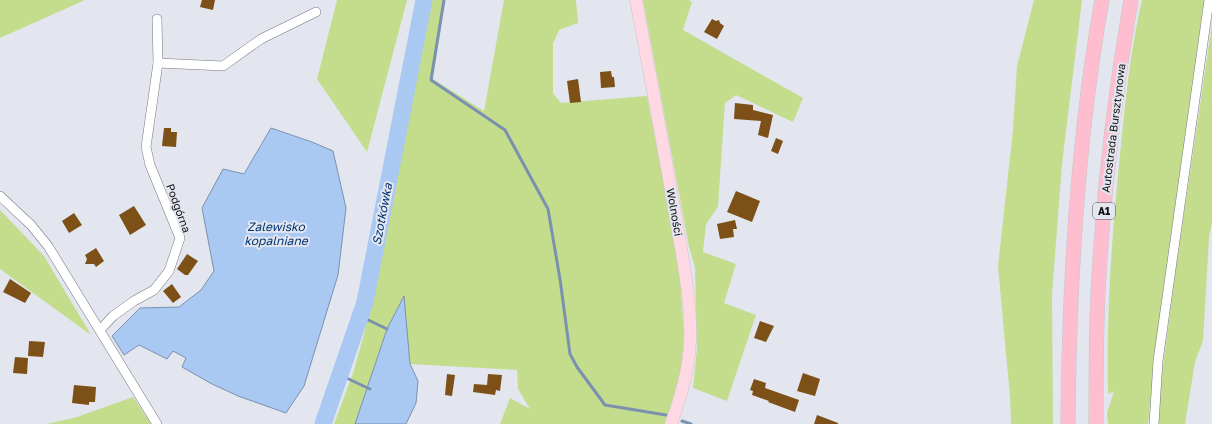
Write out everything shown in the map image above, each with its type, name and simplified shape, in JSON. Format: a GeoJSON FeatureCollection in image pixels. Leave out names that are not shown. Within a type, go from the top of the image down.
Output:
{"type":"FeatureCollection","features":[{"type":"Feature","properties":{"kind":"highway","name":"A1"},"geometry":{"type":"LineString","coordinates":[[1068,424],[1070,299],[1074,230],[1086,105],[1094,43],[1102,0]]}},
{"type":"Feature","properties":{"kind":"highway","name":"Autostrada Bursztynowa"},"geometry":{"type":"LineString","coordinates":[[1096,424],[1098,293],[1105,196],[1122,50],[1131,0]]}},
{"type":"Feature","properties":{"kind":"main road","name":"Wolności"},"geometry":{"type":"LineString","coordinates":[[636,0],[671,190],[688,299],[690,340],[689,358],[685,381],[672,424]]}},
{"type":"Feature","properties":{"kind":"street"},"geometry":{"type":"LineString","coordinates":[[1154,424],[1158,361],[1209,0]]}},
{"type":"Feature","properties":{"kind":"street"},"geometry":{"type":"LineString","coordinates":[[158,63],[223,66],[262,39],[316,12]]}},
{"type":"Feature","properties":{"kind":"street","name":"Podgórna"},"geometry":{"type":"LineString","coordinates":[[100,330],[113,316],[134,301],[154,290],[169,271],[180,238],[150,165],[146,148],[158,63],[157,19]]}},
{"type":"Feature","properties":{"kind":"street"},"geometry":{"type":"LineString","coordinates":[[0,196],[31,225],[48,246],[157,424]]}},
{"type":"Feature","properties":{"kind":"green space"},"geometry":{"type":"Polygon","coordinates":[[[0,0],[85,0],[0,38],[0,0]]]}},
{"type":"Feature","properties":{"kind":"green space"},"geometry":{"type":"Polygon","coordinates":[[[337,0],[407,0],[367,152],[317,79],[337,0]]]}},
{"type":"Feature","properties":{"kind":"green space"},"geometry":{"type":"Polygon","coordinates":[[[427,0],[445,0],[433,79],[484,111],[504,0],[576,0],[578,23],[559,30],[553,44],[553,93],[561,103],[647,96],[679,263],[684,333],[682,364],[670,412],[665,424],[500,424],[510,398],[530,409],[518,389],[517,370],[410,364],[403,297],[387,329],[355,424],[334,424],[353,373],[363,338],[396,188],[427,0]]]}},
{"type":"Feature","properties":{"kind":"green space"},"geometry":{"type":"Polygon","coordinates":[[[643,0],[689,0],[692,2],[683,30],[803,98],[793,122],[736,95],[725,103],[718,207],[706,224],[703,252],[736,264],[724,303],[756,315],[727,401],[693,388],[697,348],[695,267],[689,247],[643,0]]]}},
{"type":"Feature","properties":{"kind":"green space"},"geometry":{"type":"Polygon","coordinates":[[[1034,0],[1082,0],[1062,164],[1052,294],[1053,424],[1011,424],[1010,397],[998,266],[1013,130],[1017,66],[1034,0]]]}},
{"type":"Feature","properties":{"kind":"green space"},"geometry":{"type":"Polygon","coordinates":[[[1142,0],[1204,0],[1155,354],[1148,424],[1108,424],[1107,413],[1114,391],[1108,394],[1110,274],[1114,215],[1128,78],[1142,0]]]}},
{"type":"Feature","properties":{"kind":"green space"},"geometry":{"type":"Polygon","coordinates":[[[1212,24],[1212,222],[1209,238],[1203,341],[1195,362],[1185,424],[1157,424],[1158,404],[1176,268],[1212,24]]]}},
{"type":"Feature","properties":{"kind":"green space"},"geometry":{"type":"Polygon","coordinates":[[[0,210],[44,256],[91,335],[0,269],[0,210]]]}},
{"type":"Feature","properties":{"kind":"green space"},"geometry":{"type":"Polygon","coordinates":[[[133,397],[151,424],[46,424],[74,418],[133,397]]]}},
{"type":"Feature","properties":{"kind":"water","name":"Zalewisko kopalniane"},"geometry":{"type":"Polygon","coordinates":[[[271,128],[333,151],[346,208],[338,275],[304,386],[286,413],[238,396],[212,384],[182,367],[186,358],[173,351],[167,359],[139,345],[124,355],[112,336],[140,308],[179,307],[201,290],[214,271],[202,208],[223,169],[244,174],[271,128]]]}},
{"type":"Feature","properties":{"kind":"water"},"geometry":{"type":"Polygon","coordinates":[[[404,296],[410,364],[418,381],[416,403],[406,424],[355,424],[387,329],[404,296]]]}},
{"type":"Feature","properties":{"kind":"building"},"geometry":{"type":"Polygon","coordinates":[[[202,0],[215,0],[213,10],[200,7],[202,0]]]}},
{"type":"Feature","properties":{"kind":"building"},"geometry":{"type":"Polygon","coordinates":[[[712,19],[716,21],[719,20],[724,26],[717,39],[704,32],[712,19]]]}},
{"type":"Feature","properties":{"kind":"building"},"geometry":{"type":"Polygon","coordinates":[[[611,71],[612,77],[614,77],[615,87],[601,88],[600,72],[611,71]]]}},
{"type":"Feature","properties":{"kind":"building"},"geometry":{"type":"Polygon","coordinates":[[[578,79],[581,102],[570,103],[567,81],[578,79]]]}},
{"type":"Feature","properties":{"kind":"building"},"geometry":{"type":"Polygon","coordinates":[[[735,103],[753,105],[753,110],[773,115],[768,138],[758,135],[761,121],[734,119],[735,103]]]}},
{"type":"Feature","properties":{"kind":"building"},"geometry":{"type":"Polygon","coordinates":[[[164,128],[171,128],[171,132],[177,132],[176,147],[162,146],[164,128]]]}},
{"type":"Feature","properties":{"kind":"building"},"geometry":{"type":"Polygon","coordinates":[[[776,138],[783,141],[778,154],[771,151],[776,138]]]}},
{"type":"Feature","properties":{"kind":"building"},"geometry":{"type":"Polygon","coordinates":[[[736,191],[760,201],[752,222],[727,212],[736,191]]]}},
{"type":"Feature","properties":{"kind":"building"},"geometry":{"type":"Polygon","coordinates":[[[134,206],[146,225],[130,235],[119,215],[134,206]]]}},
{"type":"Feature","properties":{"kind":"building"},"geometry":{"type":"Polygon","coordinates":[[[74,213],[82,225],[69,233],[62,221],[74,213]]]}},
{"type":"Feature","properties":{"kind":"building"},"geometry":{"type":"Polygon","coordinates":[[[735,220],[737,229],[733,229],[734,237],[720,239],[717,224],[735,220]]]}},
{"type":"Feature","properties":{"kind":"building"},"geometry":{"type":"Polygon","coordinates":[[[96,248],[104,261],[96,267],[94,264],[85,264],[87,259],[85,255],[96,248]]]}},
{"type":"Feature","properties":{"kind":"building"},"geometry":{"type":"Polygon","coordinates":[[[187,254],[198,261],[188,275],[185,275],[177,269],[187,254]]]}},
{"type":"Feature","properties":{"kind":"building"},"geometry":{"type":"Polygon","coordinates":[[[10,279],[31,293],[25,303],[3,292],[10,279]]]}},
{"type":"Feature","properties":{"kind":"building"},"geometry":{"type":"Polygon","coordinates":[[[172,284],[181,297],[173,303],[163,291],[172,284]]]}},
{"type":"Feature","properties":{"kind":"building"},"geometry":{"type":"Polygon","coordinates":[[[760,321],[774,326],[766,342],[754,338],[760,321]]]}},
{"type":"Feature","properties":{"kind":"building"},"geometry":{"type":"Polygon","coordinates":[[[29,341],[45,342],[43,357],[28,356],[29,341]]]}},
{"type":"Feature","properties":{"kind":"building"},"geometry":{"type":"Polygon","coordinates":[[[15,357],[28,358],[27,374],[13,373],[15,357]]]}},
{"type":"Feature","properties":{"kind":"building"},"geometry":{"type":"Polygon","coordinates":[[[803,373],[820,379],[815,396],[797,391],[803,373]]]}},
{"type":"Feature","properties":{"kind":"building"},"geometry":{"type":"Polygon","coordinates":[[[447,374],[455,375],[452,396],[445,395],[447,374]]]}},
{"type":"Feature","properties":{"kind":"building"},"geometry":{"type":"Polygon","coordinates":[[[488,374],[502,375],[500,391],[496,390],[495,395],[473,392],[474,384],[487,385],[488,374]]]}},
{"type":"Feature","properties":{"kind":"building"},"geometry":{"type":"Polygon","coordinates":[[[754,379],[766,383],[765,388],[799,400],[795,412],[752,395],[753,391],[750,390],[754,379]]]}},
{"type":"Feature","properties":{"kind":"building"},"geometry":{"type":"Polygon","coordinates":[[[74,385],[96,387],[95,402],[89,402],[89,405],[72,403],[74,385]]]}},
{"type":"Feature","properties":{"kind":"building"},"geometry":{"type":"Polygon","coordinates":[[[817,415],[838,423],[838,424],[814,424],[817,415]]]}},
{"type":"Feature","properties":{"kind":"waterway","name":"Szotkówka"},"geometry":{"type":"LineString","coordinates":[[323,424],[365,302],[424,0]]}},
{"type":"Feature","properties":{"kind":"waterway"},"geometry":{"type":"LineString","coordinates":[[444,0],[431,80],[505,130],[548,209],[560,279],[570,354],[577,367],[605,405],[666,415]]}},
{"type":"Feature","properties":{"kind":"waterway"},"geometry":{"type":"LineString","coordinates":[[360,316],[387,329]]}},
{"type":"Feature","properties":{"kind":"waterway"},"geometry":{"type":"LineString","coordinates":[[340,375],[370,389]]}},
{"type":"Feature","properties":{"kind":"waterway"},"geometry":{"type":"LineString","coordinates":[[682,421],[691,424]]}}]}
